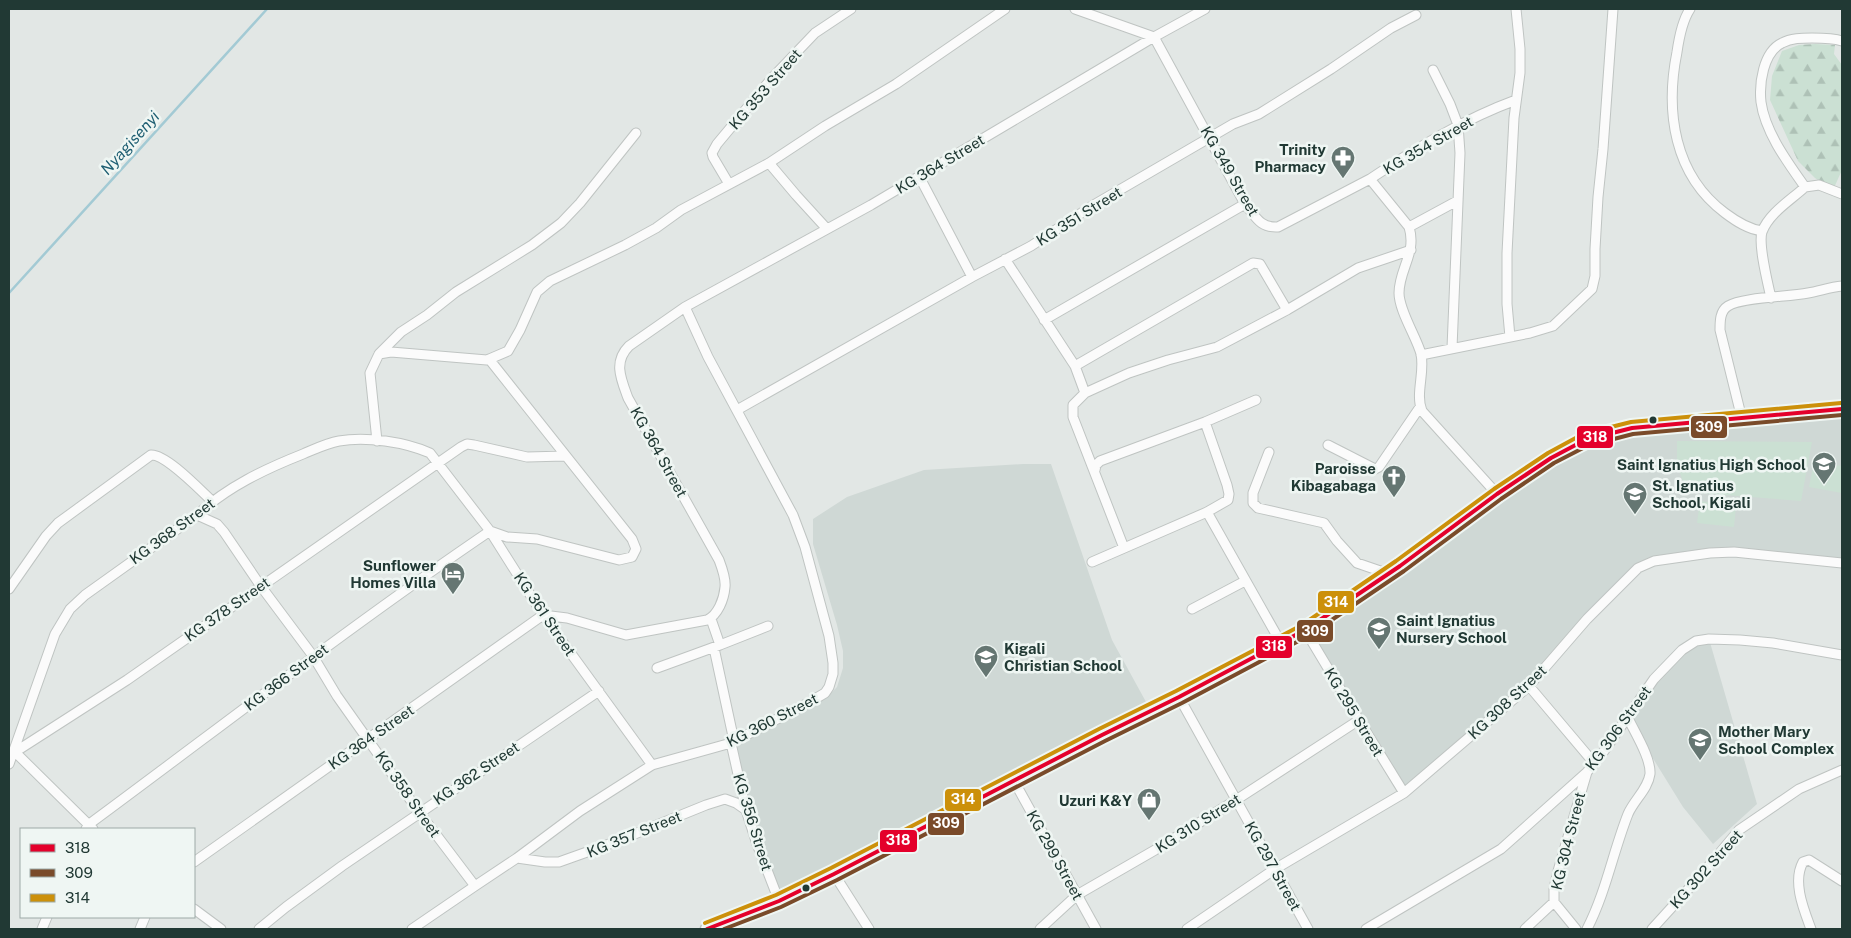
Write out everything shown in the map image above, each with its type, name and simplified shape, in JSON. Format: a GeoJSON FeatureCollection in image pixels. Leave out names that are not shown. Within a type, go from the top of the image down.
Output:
{"type":"FeatureCollection","features":[{"type":"Feature","properties":{"kind":"main road"},"geometry":{"type":"LineString","coordinates":[[707,929],[779,901],[834,874],[1306,630],[1389,574],[1497,494],[1571,447],[1594,438],[1632,428],[1842,409]]}},
{"type":"Feature","properties":{"kind":"street","name":"KG 353 Street"},"geometry":{"type":"LineString","coordinates":[[729,184],[713,157],[712,153],[717,144],[772,78],[815,33],[851,9]]}},
{"type":"Feature","properties":{"kind":"street"},"geometry":{"type":"LineString","coordinates":[[378,354],[391,352],[489,359],[508,351],[537,292],[550,281],[625,245],[656,228],[681,210],[769,163],[825,126],[896,84],[1005,9]]}},
{"type":"Feature","properties":{"kind":"street"},"geometry":{"type":"LineString","coordinates":[[1075,9],[1154,36]]}},
{"type":"Feature","properties":{"kind":"street","name":"KG 364 Street"},"geometry":{"type":"LineString","coordinates":[[711,619],[718,610],[725,587],[719,560],[628,398],[621,378],[622,352],[685,307],[827,229],[1154,36],[1205,9]]}},
{"type":"Feature","properties":{"kind":"street"},"geometry":{"type":"LineString","coordinates":[[1510,337],[1507,304],[1507,253],[1516,100],[1520,65],[1516,9]]}},
{"type":"Feature","properties":{"kind":"street"},"geometry":{"type":"LineString","coordinates":[[1421,355],[1530,333],[1553,326],[1586,296],[1594,284],[1598,197],[1608,94],[1613,9]]}},
{"type":"Feature","properties":{"kind":"street"},"geometry":{"type":"LineString","coordinates":[[1690,9],[1682,29],[1673,72],[1672,118],[1677,140],[1688,172],[1704,195],[1737,222],[1752,229],[1762,231]]}},
{"type":"Feature","properties":{"kind":"street","name":"KG 351 Street"},"geometry":{"type":"LineString","coordinates":[[737,410],[972,276],[1031,246],[1092,206],[1210,138],[1242,120],[1259,114],[1331,69],[1391,28],[1416,15]]}},
{"type":"Feature","properties":{"kind":"street","name":"KG 349 Street"},"geometry":{"type":"LineString","coordinates":[[1154,36],[1245,204],[1261,224],[1269,228],[1278,228],[1370,178]]}},
{"type":"Feature","properties":{"kind":"street"},"geometry":{"type":"LineString","coordinates":[[1805,187],[1775,141],[1766,120],[1761,103],[1761,83],[1765,65],[1771,52],[1782,43],[1799,38],[1818,38],[1842,42]]}},
{"type":"Feature","properties":{"kind":"street"},"geometry":{"type":"LineString","coordinates":[[1433,70],[1458,125],[1460,153],[1452,348]]}},
{"type":"Feature","properties":{"kind":"street","name":"KG 354 Street"},"geometry":{"type":"LineString","coordinates":[[1409,226],[1370,178],[1410,152],[1458,125],[1492,108],[1516,100]]}},
{"type":"Feature","properties":{"kind":"street"},"geometry":{"type":"LineString","coordinates":[[377,441],[370,373],[378,354],[401,332],[427,315],[456,292],[532,245],[561,224],[636,133]]}},
{"type":"Feature","properties":{"kind":"street"},"geometry":{"type":"LineString","coordinates":[[769,163],[796,196],[827,229]]}},
{"type":"Feature","properties":{"kind":"street"},"geometry":{"type":"LineString","coordinates":[[919,176],[972,276]]}},
{"type":"Feature","properties":{"kind":"street"},"geometry":{"type":"LineString","coordinates":[[1771,298],[1765,274],[1762,231],[1774,213],[1805,187],[1819,186],[1842,194]]}},
{"type":"Feature","properties":{"kind":"street"},"geometry":{"type":"LineString","coordinates":[[1457,201],[1409,226],[1412,236],[1411,250],[1399,294],[1410,330],[1421,355],[1420,407],[1422,412],[1497,494]]}},
{"type":"Feature","properties":{"kind":"street"},"geometry":{"type":"LineString","coordinates":[[1044,320],[1245,204]]}},
{"type":"Feature","properties":{"kind":"street"},"geometry":{"type":"LineString","coordinates":[[1124,548],[1073,417],[1073,404],[1085,393],[1130,372],[1218,347],[1287,310],[1358,268],[1411,250]]}},
{"type":"Feature","properties":{"kind":"street"},"geometry":{"type":"LineString","coordinates":[[1005,259],[1075,366],[1085,393]]}},
{"type":"Feature","properties":{"kind":"street"},"geometry":{"type":"LineString","coordinates":[[1075,366],[1253,263],[1260,264],[1287,310]]}},
{"type":"Feature","properties":{"kind":"street"},"geometry":{"type":"LineString","coordinates":[[1742,419],[1722,339],[1721,315],[1729,306],[1740,302],[1809,293],[1842,286]]}},
{"type":"Feature","properties":{"kind":"street","name":"KG 360 Street"},"geometry":{"type":"LineString","coordinates":[[412,929],[517,858],[580,811],[652,765],[732,742],[825,693],[829,687],[833,674],[829,636],[805,547],[794,515],[708,358],[685,307]]}},
{"type":"Feature","properties":{"kind":"street"},"geometry":{"type":"LineString","coordinates":[[489,359],[632,539],[636,549],[632,557],[619,560],[566,545],[537,539],[507,537],[490,531]]}},
{"type":"Feature","properties":{"kind":"street"},"geometry":{"type":"LineString","coordinates":[[1095,470],[1096,465],[1100,462],[1205,422],[1256,400]]}},
{"type":"Feature","properties":{"kind":"street"},"geometry":{"type":"LineString","coordinates":[[1328,445],[1375,469],[1379,467],[1420,407]]}},
{"type":"Feature","properties":{"kind":"street"},"geometry":{"type":"LineString","coordinates":[[1092,562],[1207,512],[1228,500],[1229,494],[1205,422]]}},
{"type":"Feature","properties":{"kind":"street","name":"KG 368 Street"},"geometry":{"type":"LineString","coordinates":[[9,764],[15,752],[55,634],[70,609],[85,595],[197,515],[212,501],[265,469],[326,444],[355,439],[399,443],[418,447],[430,453],[437,463]]}},
{"type":"Feature","properties":{"kind":"street","name":"KG 378 Street"},"geometry":{"type":"LineString","coordinates":[[15,752],[127,680],[260,585],[467,444],[527,456],[565,456]]}},
{"type":"Feature","properties":{"kind":"street"},"geometry":{"type":"LineString","coordinates":[[1269,452],[1253,493],[1253,503],[1258,508],[1324,523],[1337,541],[1357,562],[1389,574]]}},
{"type":"Feature","properties":{"kind":"street"},"geometry":{"type":"LineString","coordinates":[[9,589],[46,536],[58,523],[151,455],[159,456],[168,462],[212,501]]}},
{"type":"Feature","properties":{"kind":"street","name":"KG 361 Street"},"geometry":{"type":"LineString","coordinates":[[437,463],[490,531],[543,615],[652,765]]}},
{"type":"Feature","properties":{"kind":"street"},"geometry":{"type":"LineString","coordinates":[[1207,512],[1245,582],[1282,643]]}},
{"type":"Feature","properties":{"kind":"street","name":"KG 358 Street"},"geometry":{"type":"LineString","coordinates":[[197,515],[217,524],[224,532],[260,585],[313,656],[337,696],[369,738],[419,812],[475,886]]}},
{"type":"Feature","properties":{"kind":"street","name":"KG 366 Street"},"geometry":{"type":"LineString","coordinates":[[89,828],[313,656],[420,578],[490,531]]}},
{"type":"Feature","properties":{"kind":"street","name":"KG 308 Street"},"geometry":{"type":"LineString","coordinates":[[1187,929],[1275,869],[1404,793],[1528,686],[1587,619],[1638,568],[1654,561],[1710,552],[1734,552],[1842,563]]}},
{"type":"Feature","properties":{"kind":"street"},"geometry":{"type":"LineString","coordinates":[[1192,609],[1245,582]]}},
{"type":"Feature","properties":{"kind":"street"},"geometry":{"type":"LineString","coordinates":[[543,615],[567,618],[626,636],[711,619]]}},
{"type":"Feature","properties":{"kind":"street","name":"KG 364 Street"},"geometry":{"type":"LineString","coordinates":[[195,861],[543,615]]}},
{"type":"Feature","properties":{"kind":"street","name":"KG 356 Street"},"geometry":{"type":"LineString","coordinates":[[711,619],[732,742],[746,810],[779,901]]}},
{"type":"Feature","properties":{"kind":"street"},"geometry":{"type":"LineString","coordinates":[[657,668],[768,626]]}},
{"type":"Feature","properties":{"kind":"street","name":"KG 295 Street"},"geometry":{"type":"LineString","coordinates":[[1306,630],[1358,720],[1404,793]]}},
{"type":"Feature","properties":{"kind":"street","name":"KG 306 Street"},"geometry":{"type":"LineString","coordinates":[[1366,929],[1501,849],[1587,772],[1628,718],[1654,679],[1682,650],[1696,641],[1722,639],[1748,641],[1842,655]]}},
{"type":"Feature","properties":{"kind":"street"},"geometry":{"type":"LineString","coordinates":[[1528,686],[1594,763]]}},
{"type":"Feature","properties":{"kind":"street","name":"KG 362 Street"},"geometry":{"type":"LineString","coordinates":[[259,929],[286,906],[419,812],[599,691]]}},
{"type":"Feature","properties":{"kind":"street","name":"KG 297 Street"},"geometry":{"type":"LineString","coordinates":[[1179,697],[1308,929]]}},
{"type":"Feature","properties":{"kind":"street"},"geometry":{"type":"LineString","coordinates":[[1588,929],[1604,891],[1633,803],[1644,789],[1650,775],[1649,766],[1642,747],[1628,718]]}},
{"type":"Feature","properties":{"kind":"street","name":"KG 310 Street"},"geometry":{"type":"LineString","coordinates":[[1040,929],[1077,896],[1236,800],[1358,720]]}},
{"type":"Feature","properties":{"kind":"street"},"geometry":{"type":"LineString","coordinates":[[15,752],[89,828]]}},
{"type":"Feature","properties":{"kind":"street","name":"KG 302 Street"},"geometry":{"type":"LineString","coordinates":[[1652,929],[1703,874],[1739,830],[1799,789],[1842,770]]}},
{"type":"Feature","properties":{"kind":"street","name":"KG 304 Street"},"geometry":{"type":"LineString","coordinates":[[1525,929],[1554,902],[1554,888],[1558,871],[1587,772]]}},
{"type":"Feature","properties":{"kind":"street","name":"KG 299 Street"},"geometry":{"type":"LineString","coordinates":[[1014,780],[1096,929]]}},
{"type":"Feature","properties":{"kind":"street","name":"KG 357 Street"},"geometry":{"type":"LineString","coordinates":[[517,858],[559,862],[725,799],[736,803],[746,810]]}},
{"type":"Feature","properties":{"kind":"street"},"geometry":{"type":"LineString","coordinates":[[1811,929],[1800,895],[1799,869],[1803,862],[1809,860],[1842,881]]}},
{"type":"Feature","properties":{"kind":"street"},"geometry":{"type":"LineString","coordinates":[[834,874],[869,929]]}},
{"type":"Feature","properties":{"kind":"street"},"geometry":{"type":"LineString","coordinates":[[1554,902],[1576,929]]}},
{"type":"Feature","properties":{"kind":"street"},"geometry":{"type":"LineString","coordinates":[[195,910],[220,929]]}},
{"type":"Feature","properties":{"kind":"shaded area"},"geometry":{"type":"Polygon","coordinates":[[[1842,409],[1842,562],[1710,553],[1638,568],[1529,686],[1404,793],[1305,630],[1497,494],[1613,432],[1842,409]]]}},
{"type":"Feature","properties":{"kind":"shaded area","name":"Kigali Christian School"},"geometry":{"type":"Polygon","coordinates":[[[1051,464],[1112,640],[1151,711],[779,901],[731,743],[827,697],[837,687],[843,668],[843,651],[813,544],[813,519],[847,497],[924,470],[1051,464]]]}},
{"type":"Feature","properties":{"kind":"shaded area","name":"Mother Mary School Complex"},"geometry":{"type":"Polygon","coordinates":[[[1709,639],[1757,804],[1713,844],[1683,807],[1628,718],[1682,650],[1709,639]]]}},
{"type":"Feature","properties":{"kind":"green space"},"geometry":{"type":"Polygon","coordinates":[[[1799,45],[1835,45],[1834,54],[1842,65],[1842,170],[1833,190],[1815,178],[1798,161],[1770,100],[1772,76],[1782,51],[1799,45]]]}},
{"type":"Feature","properties":{"kind":"green space"},"geometry":{"type":"Polygon","coordinates":[[[1677,441],[1812,442],[1801,501],[1687,492],[1677,465],[1677,441]]]}},
{"type":"Feature","properties":{"kind":"green space"},"geometry":{"type":"Polygon","coordinates":[[[1814,462],[1842,466],[1842,493],[1809,487],[1814,462]]]}},
{"type":"Feature","properties":{"kind":"green space"},"geometry":{"type":"Polygon","coordinates":[[[1700,501],[1736,506],[1734,527],[1697,523],[1700,501]]]}},
{"type":"Feature","properties":{"kind":"waterway","name":"Nyagisenyi"},"geometry":{"type":"LineString","coordinates":[[9,293],[267,9]]}},
{"type":"Feature","properties":{"kind":"transit line","name":"314"},"geometry":{"type":"LineString","coordinates":[[705,923],[776,895],[831,868],[1302,625],[1396,561],[1494,489],[1548,453],[1583,434],[1631,422],[1841,403]]}},
{"type":"Feature","properties":{"kind":"transit line","name":"318"},"geometry":{"type":"LineString","coordinates":[[707,929],[779,901],[834,874],[1179,697],[1305,630],[1400,566],[1497,494],[1551,458],[1585,440],[1632,428],[1842,409]]}},
{"type":"Feature","properties":{"kind":"transit line","name":"309"},"geometry":{"type":"LineString","coordinates":[[724,929],[781,907],[837,880],[1182,703],[1308,636],[1404,571],[1501,499],[1554,463],[1587,446],[1633,434],[1842,415]]}},
{"type":"Feature","properties":{"kind":"place","name":"Trinity Pharmacy"},"geometry":{"type":"Point","coordinates":[1343,179]}},
{"type":"Feature","properties":{"kind":"place","name":"Saint Ignatius High School"},"geometry":{"type":"Point","coordinates":[1824,485]}},
{"type":"Feature","properties":{"kind":"place","name":"Paroisse Kibagabaga"},"geometry":{"type":"Point","coordinates":[1394,498]}},
{"type":"Feature","properties":{"kind":"place","name":"St. Ignatius School, Kigali"},"geometry":{"type":"Point","coordinates":[1635,515]}},
{"type":"Feature","properties":{"kind":"place","name":"Sunflower Homes Villa"},"geometry":{"type":"Point","coordinates":[453,595]}},
{"type":"Feature","properties":{"kind":"place","name":"Saint Ignatius Nursery School"},"geometry":{"type":"Point","coordinates":[1379,650]}},
{"type":"Feature","properties":{"kind":"place","name":"Kigali Christian School"},"geometry":{"type":"Point","coordinates":[986,678]}},
{"type":"Feature","properties":{"kind":"place","name":"Mother Mary School Complex"},"geometry":{"type":"Point","coordinates":[1700,761]}},
{"type":"Feature","properties":{"kind":"place","name":"Uzuri K&Y"},"geometry":{"type":"Point","coordinates":[1149,821]}}]}
